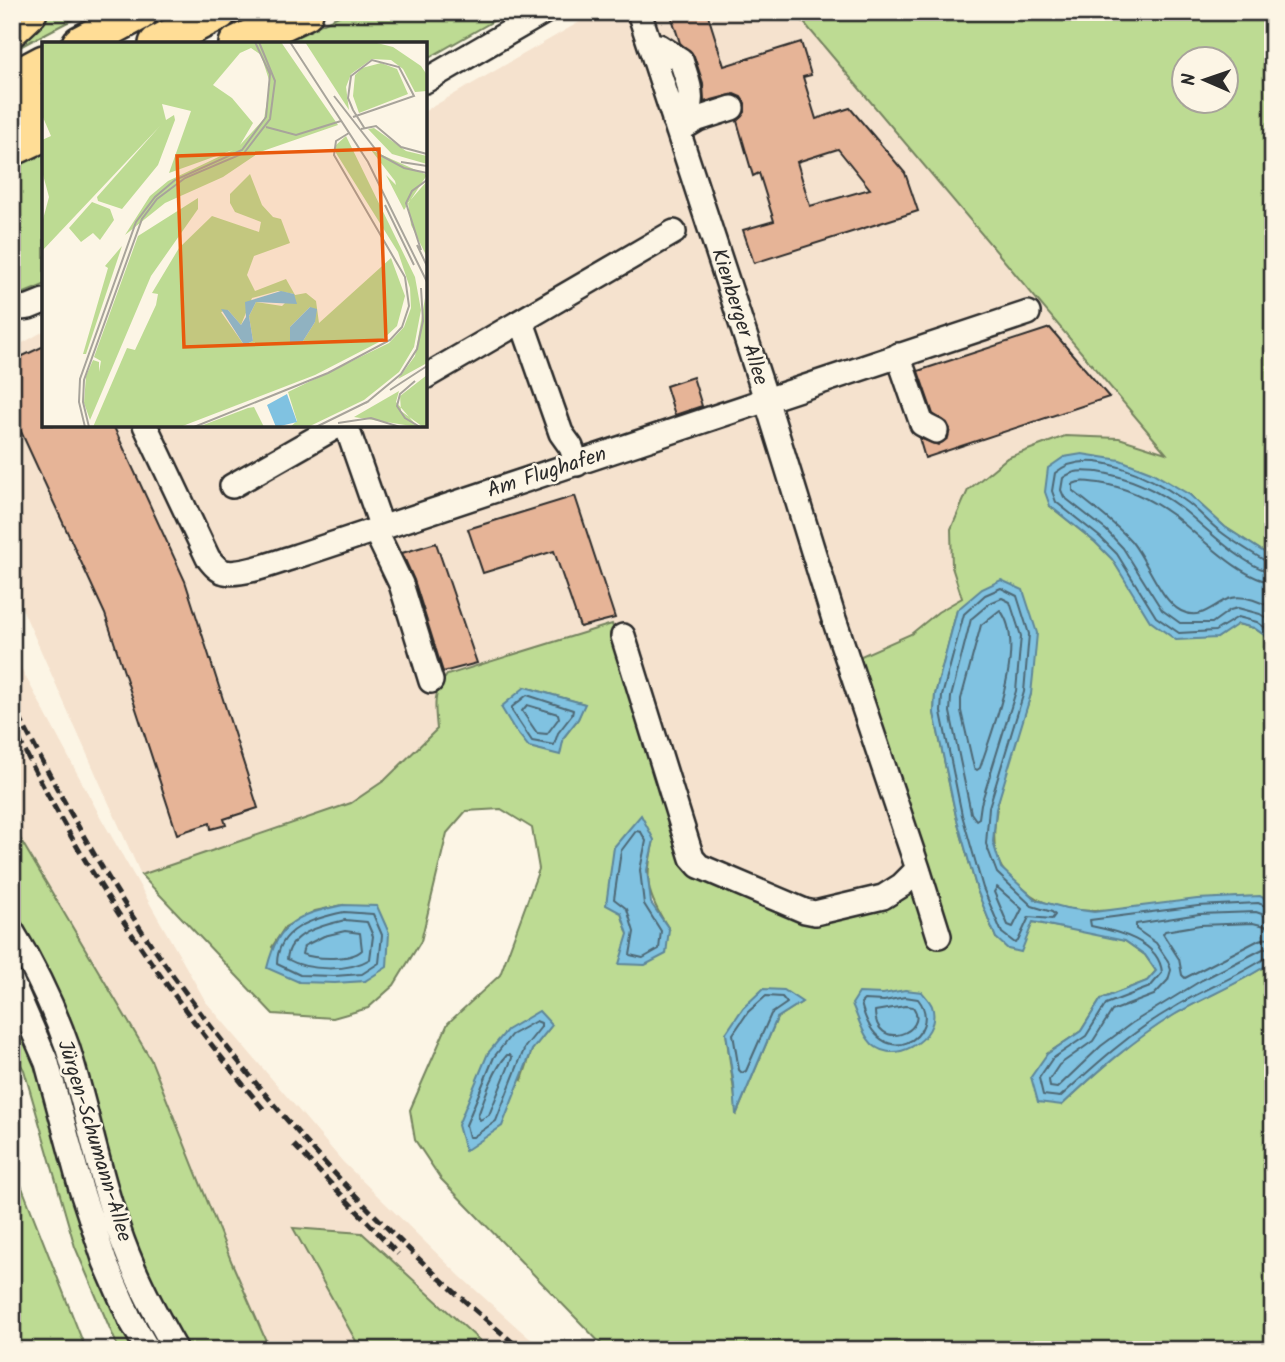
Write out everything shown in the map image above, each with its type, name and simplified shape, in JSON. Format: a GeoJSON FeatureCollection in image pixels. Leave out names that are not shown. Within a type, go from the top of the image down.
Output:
{"type":"FeatureCollection","features":[{"type":"Feature","properties":{"kind":"highway"},"geometry":{"type":"LineString","coordinates":[[12,27],[29,12]]}},
{"type":"Feature","properties":{"kind":"highway"},"geometry":{"type":"LineString","coordinates":[[84,42],[140,12]]}},
{"type":"Feature","properties":{"kind":"highway"},"geometry":{"type":"LineString","coordinates":[[161,42],[219,12]]}},
{"type":"Feature","properties":{"kind":"highway"},"geometry":{"type":"LineString","coordinates":[[241,42],[305,12]]}},
{"type":"Feature","properties":{"kind":"highway"},"geometry":{"type":"LineString","coordinates":[[12,80],[42,64]]}},
{"type":"Feature","properties":{"kind":"highway"},"geometry":{"type":"LineString","coordinates":[[12,119],[42,103]]}},
{"type":"Feature","properties":{"kind":"highway"},"geometry":{"type":"LineString","coordinates":[[12,148],[42,134]]}},
{"type":"Feature","properties":{"kind":"street"},"geometry":{"type":"LineString","coordinates":[[427,80],[544,12]]}},
{"type":"Feature","properties":{"kind":"street","name":"Kienberger Allee"},"geometry":{"type":"LineString","coordinates":[[639,12],[835,623],[939,936]]}},
{"type":"Feature","properties":{"kind":"street"},"geometry":{"type":"LineString","coordinates":[[676,125],[732,108]]}},
{"type":"Feature","properties":{"kind":"street"},"geometry":{"type":"LineString","coordinates":[[427,376],[674,232]]}},
{"type":"Feature","properties":{"kind":"street"},"geometry":{"type":"LineString","coordinates":[[12,309],[42,302]]}},
{"type":"Feature","properties":{"kind":"street","name":"Am Flughafen"},"geometry":{"type":"LineString","coordinates":[[146,427],[208,558],[216,568],[238,572],[297,556],[1028,313]]}},
{"type":"Feature","properties":{"kind":"street"},"geometry":{"type":"LineString","coordinates":[[522,322],[561,433],[571,447],[577,464]]}},
{"type":"Feature","properties":{"kind":"street"},"geometry":{"type":"LineString","coordinates":[[898,355],[922,424],[936,431]]}},
{"type":"Feature","properties":{"kind":"street"},"geometry":{"type":"LineString","coordinates":[[232,486],[336,427]]}},
{"type":"Feature","properties":{"kind":"street"},"geometry":{"type":"LineString","coordinates":[[347,427],[378,529],[401,584],[431,681]]}},
{"type":"Feature","properties":{"kind":"street"},"geometry":{"type":"LineString","coordinates":[[623,636],[692,858],[699,866],[815,913],[883,897],[902,885],[918,869]]}},
{"type":"Feature","properties":{"kind":"street","name":"Jürgen-Schumann-Allee"},"geometry":{"type":"LineString","coordinates":[[12,931],[48,998],[66,1045],[128,1254],[154,1313],[176,1350]]}},
{"type":"Feature","properties":{"kind":"street","name":"Jürgen-Schumann-Allee"},"geometry":{"type":"LineString","coordinates":[[12,982],[47,1063],[81,1189],[105,1262],[130,1319],[148,1350]]}},
{"type":"Feature","properties":{"kind":"shaded area"},"geometry":{"type":"Polygon","coordinates":[[[597,12],[795,12],[1167,454],[1119,438],[1065,436],[952,567],[963,598],[938,612],[912,634],[852,660],[925,868],[904,887],[786,912],[435,708],[437,729],[385,780],[351,803],[141,875],[12,586],[12,349],[42,332],[42,427],[427,427],[427,110],[597,12]]]}},
{"type":"Feature","properties":{"kind":"shaded area"},"geometry":{"type":"Polygon","coordinates":[[[12,651],[101,818],[206,1002],[343,1162],[461,1277],[528,1337],[547,1350],[490,1350],[362,1233],[293,1229],[361,1350],[270,1350],[232,1263],[151,1060],[12,825],[12,651]]]}},
{"type":"Feature","properties":{"kind":"green space"},"geometry":{"type":"Polygon","coordinates":[[[46,12],[87,12],[12,51],[12,48],[46,12]]]}},
{"type":"Feature","properties":{"kind":"green space"},"geometry":{"type":"Polygon","coordinates":[[[347,12],[509,12],[427,59],[427,42],[283,42],[347,12]]]}},
{"type":"Feature","properties":{"kind":"green space"},"geometry":{"type":"Polygon","coordinates":[[[795,12],[1273,12],[1273,558],[1225,527],[1190,495],[1050,506],[1095,542],[1112,559],[1128,583],[1217,638],[1237,624],[1254,628],[1273,641],[1273,903],[1261,898],[1245,897],[1093,911],[1067,909],[1044,902],[1025,890],[1002,868],[996,852],[994,831],[1003,782],[1031,694],[957,610],[935,695],[934,713],[956,816],[977,890],[996,938],[1032,922],[1103,935],[1125,941],[1145,955],[1156,971],[1147,981],[1101,999],[1081,1031],[1047,1054],[1062,1105],[1116,1056],[1161,1023],[1273,961],[1273,1350],[607,1350],[441,1179],[415,1140],[410,1110],[448,1023],[500,975],[539,869],[532,828],[501,809],[466,811],[447,833],[421,941],[394,985],[368,1008],[333,1018],[273,1014],[141,875],[351,803],[385,780],[437,729],[437,694],[447,675],[612,624],[679,838],[693,870],[815,916],[925,868],[852,660],[911,634],[938,612],[962,598],[952,567],[951,529],[968,490],[1007,458],[1065,436],[1119,438],[1166,453],[795,12]],[[525,687],[564,737],[578,719],[584,704],[525,687]],[[654,840],[621,913],[628,934],[669,929],[649,887],[649,866],[654,840]],[[343,905],[315,911],[285,927],[272,947],[299,982],[365,981],[343,905]],[[802,1002],[726,1033],[737,1113],[777,1018],[802,1002]],[[552,1025],[488,1053],[522,1080],[532,1050],[552,1025]]]}},
{"type":"Feature","properties":{"kind":"green space"},"geometry":{"type":"Polygon","coordinates":[[[42,153],[42,286],[22,294],[12,294],[12,168],[42,153]]]}},
{"type":"Feature","properties":{"kind":"green space"},"geometry":{"type":"Polygon","coordinates":[[[12,825],[151,1060],[232,1263],[270,1350],[120,1350],[117,1345],[75,1247],[24,1070],[12,1050],[12,825]]]}},
{"type":"Feature","properties":{"kind":"green space"},"geometry":{"type":"Polygon","coordinates":[[[12,1162],[86,1350],[12,1350],[12,1162]]]}},
{"type":"Feature","properties":{"kind":"green space"},"geometry":{"type":"Polygon","coordinates":[[[293,1228],[362,1233],[490,1350],[361,1350],[293,1228]]]}},
{"type":"Feature","properties":{"kind":"water"},"geometry":{"type":"Polygon","coordinates":[[[1082,454],[1120,460],[1151,472],[1190,495],[1225,527],[1273,558],[1273,641],[1254,628],[1238,624],[1217,638],[1176,640],[1150,621],[1112,559],[1050,506],[1045,492],[1048,468],[1064,457],[1082,454]]]}},
{"type":"Feature","properties":{"kind":"water"},"geometry":{"type":"Polygon","coordinates":[[[1001,580],[1023,590],[1037,633],[1031,694],[996,809],[993,842],[1001,868],[1036,900],[1094,912],[1197,899],[1260,896],[1273,903],[1273,961],[1186,1008],[1144,1035],[1062,1105],[1038,1102],[1031,1077],[1047,1054],[1081,1031],[1101,999],[1147,981],[1156,971],[1145,955],[1125,941],[1033,922],[1021,952],[1008,949],[996,938],[977,890],[956,816],[934,713],[935,695],[957,610],[982,589],[1001,580]]]}},
{"type":"Feature","properties":{"kind":"water"},"geometry":{"type":"Polygon","coordinates":[[[525,687],[585,704],[578,719],[564,737],[560,755],[529,747],[501,707],[525,687]]]}},
{"type":"Feature","properties":{"kind":"water"},"geometry":{"type":"Polygon","coordinates":[[[641,815],[654,840],[647,870],[651,903],[669,929],[666,954],[645,965],[619,964],[628,934],[621,913],[606,905],[614,847],[641,815]]]}},
{"type":"Feature","properties":{"kind":"water"},"geometry":{"type":"Polygon","coordinates":[[[343,905],[377,906],[389,933],[387,967],[365,981],[335,983],[299,982],[267,968],[278,939],[293,922],[314,912],[343,905]]]}},
{"type":"Feature","properties":{"kind":"water"},"geometry":{"type":"Polygon","coordinates":[[[763,989],[784,990],[802,1002],[777,1018],[736,1115],[726,1033],[743,1008],[763,989]]]}},
{"type":"Feature","properties":{"kind":"water"},"geometry":{"type":"Polygon","coordinates":[[[905,990],[922,992],[930,1002],[933,1018],[929,1030],[922,1040],[912,1047],[888,1052],[877,1048],[868,1039],[852,1004],[859,993],[883,994],[905,990]]]}},
{"type":"Feature","properties":{"kind":"water"},"geometry":{"type":"Polygon","coordinates":[[[539,1011],[552,1025],[532,1050],[502,1126],[465,1151],[458,1125],[488,1053],[507,1030],[539,1011]]]}},
{"type":"Feature","properties":{"kind":"building"},"geometry":{"type":"Polygon","coordinates":[[[670,12],[707,12],[724,66],[801,42],[811,75],[803,77],[816,119],[850,108],[905,173],[918,211],[754,263],[743,230],[774,221],[759,173],[753,176],[737,121],[745,112],[745,103],[741,97],[734,94],[704,102],[703,83],[694,56],[680,43],[670,12]],[[838,149],[797,162],[810,206],[870,189],[838,149]]]}},
{"type":"Feature","properties":{"kind":"building"},"geometry":{"type":"Polygon","coordinates":[[[1050,328],[1109,397],[925,458],[919,438],[938,445],[948,438],[950,429],[947,423],[933,414],[918,371],[1050,328]]]}},
{"type":"Feature","properties":{"kind":"building"},"geometry":{"type":"Polygon","coordinates":[[[42,347],[42,427],[114,427],[185,581],[258,808],[224,819],[226,825],[211,829],[210,823],[177,834],[105,614],[12,412],[12,361],[42,347]]]}},
{"type":"Feature","properties":{"kind":"building"},"geometry":{"type":"Polygon","coordinates":[[[693,377],[702,406],[675,415],[666,386],[693,377]]]}},
{"type":"Feature","properties":{"kind":"building"},"geometry":{"type":"Polygon","coordinates":[[[575,496],[615,618],[580,627],[554,551],[483,573],[468,529],[575,496]]]}},
{"type":"Feature","properties":{"kind":"building"},"geometry":{"type":"Polygon","coordinates":[[[436,543],[477,663],[443,672],[414,580],[402,553],[436,543]]]}},
{"type":"Feature","properties":{"kind":"railway"},"geometry":{"type":"LineString","coordinates":[[12,703],[76,822],[128,909],[229,1050],[319,1157],[367,1208],[417,1257],[522,1350]]}},
{"type":"Feature","properties":{"kind":"railway"},"geometry":{"type":"LineString","coordinates":[[12,725],[66,827],[127,926],[193,1020],[265,1111]]}},
{"type":"Feature","properties":{"kind":"railway"},"geometry":{"type":"LineString","coordinates":[[294,1145],[398,1254]]}}]}
